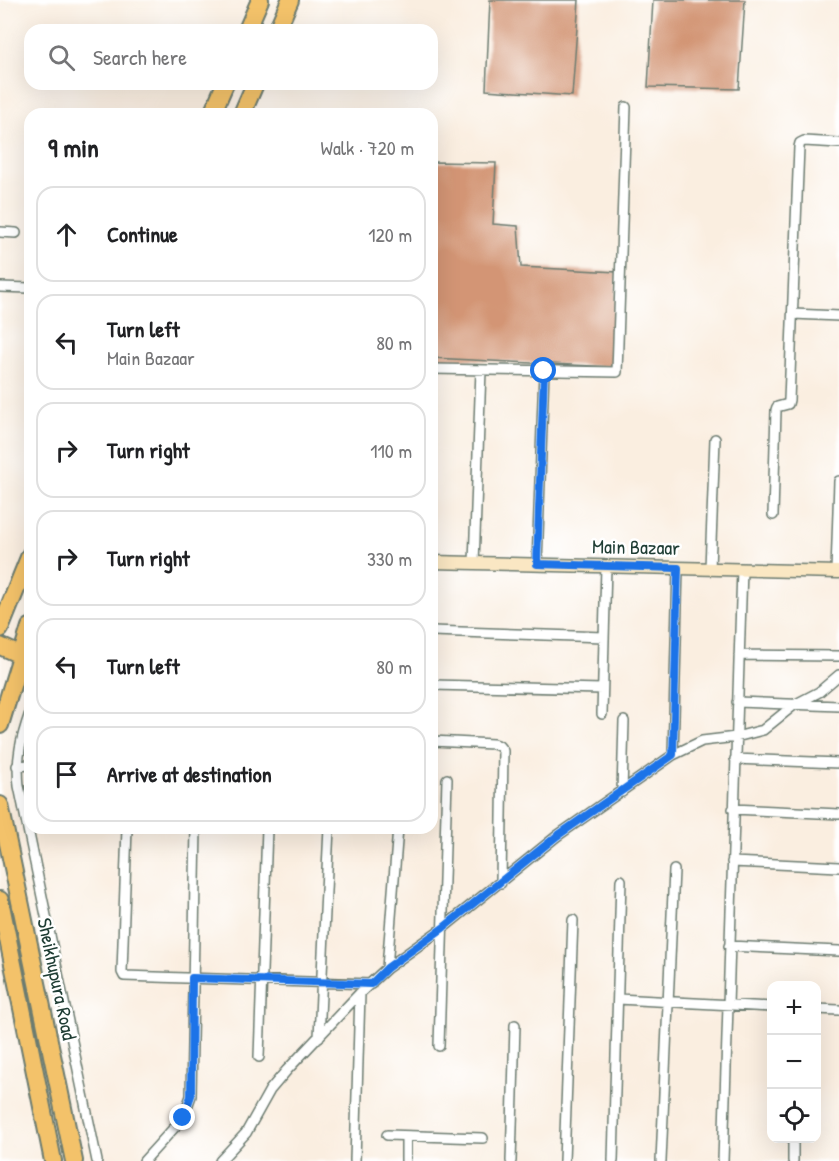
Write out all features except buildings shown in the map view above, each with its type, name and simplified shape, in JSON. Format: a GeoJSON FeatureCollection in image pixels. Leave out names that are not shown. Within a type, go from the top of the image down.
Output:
{"type":"FeatureCollection","features":[{"type":"Feature","properties":{"kind":"highway"},"geometry":{"type":"LineString","coordinates":[[250,24],[260,0]]}},
{"type":"Feature","properties":{"kind":"highway"},"geometry":{"type":"LineString","coordinates":[[280,24],[290,0]]}},
{"type":"Feature","properties":{"kind":"highway"},"geometry":{"type":"LineString","coordinates":[[215,108],[222,90]]}},
{"type":"Feature","properties":{"kind":"highway"},"geometry":{"type":"LineString","coordinates":[[245,108],[252,90]]}},
{"type":"Feature","properties":{"kind":"highway"},"geometry":{"type":"LineString","coordinates":[[0,629],[24,570]]}},
{"type":"Feature","properties":{"kind":"highway"},"geometry":{"type":"LineString","coordinates":[[0,725],[24,644]]}},
{"type":"Feature","properties":{"kind":"highway"},"geometry":{"type":"LineString","coordinates":[[0,646],[20,655]]}},
{"type":"Feature","properties":{"kind":"highway","name":"Sheikhupura Road"},"geometry":{"type":"LineString","coordinates":[[0,805],[74,1161]]}},
{"type":"Feature","properties":{"kind":"highway","name":"Sheikhupura Road"},"geometry":{"type":"LineString","coordinates":[[0,900],[54,1161]]}},
{"type":"Feature","properties":{"kind":"street"},"geometry":{"type":"LineString","coordinates":[[438,369],[617,372],[626,107]]}},
{"type":"Feature","properties":{"kind":"street"},"geometry":{"type":"LineString","coordinates":[[773,515],[776,410],[777,407],[788,404],[789,400],[800,143],[804,141],[839,142]]}},
{"type":"Feature","properties":{"kind":"street"},"geometry":{"type":"LineString","coordinates":[[0,232],[16,233]]}},
{"type":"Feature","properties":{"kind":"street"},"geometry":{"type":"LineString","coordinates":[[0,287],[24,288]]}},
{"type":"Feature","properties":{"kind":"street"},"geometry":{"type":"LineString","coordinates":[[793,315],[839,316]]}},
{"type":"Feature","properties":{"kind":"street"},"geometry":{"type":"LineString","coordinates":[[474,563],[481,370]]}},
{"type":"Feature","properties":{"kind":"street"},"geometry":{"type":"LineString","coordinates":[[537,564],[544,371]]}},
{"type":"Feature","properties":{"kind":"street"},"geometry":{"type":"LineString","coordinates":[[710,568],[715,439]]}},
{"type":"Feature","properties":{"kind":"street"},"geometry":{"type":"LineString","coordinates":[[837,572],[839,481]]}},
{"type":"Feature","properties":{"kind":"street","name":"Main Bazaar"},"geometry":{"type":"LineString","coordinates":[[438,562],[837,572]]}},
{"type":"Feature","properties":{"kind":"street"},"geometry":{"type":"LineString","coordinates":[[602,714],[606,566]]}},
{"type":"Feature","properties":{"kind":"street"},"geometry":{"type":"LineString","coordinates":[[673,755],[678,568]]}},
{"type":"Feature","properties":{"kind":"street"},"geometry":{"type":"LineString","coordinates":[[723,1161],[742,569]]}},
{"type":"Feature","properties":{"kind":"street"},"geometry":{"type":"LineString","coordinates":[[438,631],[604,637]]}},
{"type":"Feature","properties":{"kind":"street"},"geometry":{"type":"LineString","coordinates":[[739,655],[839,656]]}},
{"type":"Feature","properties":{"kind":"street"},"geometry":{"type":"LineString","coordinates":[[220,1161],[246,1133],[270,1090],[360,993],[387,968],[501,883],[557,836],[673,755],[702,741],[736,737],[763,730],[794,705],[819,692],[839,675]]}},
{"type":"Feature","properties":{"kind":"street"},"geometry":{"type":"LineString","coordinates":[[438,685],[602,689]]}},
{"type":"Feature","properties":{"kind":"street"},"geometry":{"type":"LineString","coordinates":[[737,702],[839,706]]}},
{"type":"Feature","properties":{"kind":"street"},"geometry":{"type":"LineString","coordinates":[[622,792],[624,721]]}},
{"type":"Feature","properties":{"kind":"street"},"geometry":{"type":"LineString","coordinates":[[24,732],[17,766],[24,812]]}},
{"type":"Feature","properties":{"kind":"street"},"geometry":{"type":"LineString","coordinates":[[438,741],[493,744],[499,746],[503,751],[501,883]]}},
{"type":"Feature","properties":{"kind":"street"},"geometry":{"type":"LineString","coordinates":[[735,759],[839,764]]}},
{"type":"Feature","properties":{"kind":"street"},"geometry":{"type":"LineString","coordinates":[[17,766],[24,765]]}},
{"type":"Feature","properties":{"kind":"street"},"geometry":{"type":"LineString","coordinates":[[439,1046],[447,779]]}},
{"type":"Feature","properties":{"kind":"street"},"geometry":{"type":"LineString","coordinates":[[733,808],[839,814]]}},
{"type":"Feature","properties":{"kind":"street"},"geometry":{"type":"LineString","coordinates":[[29,834],[97,1161]]}},
{"type":"Feature","properties":{"kind":"street"},"geometry":{"type":"LineString","coordinates":[[128,834],[122,972],[124,976],[371,984]]}},
{"type":"Feature","properties":{"kind":"street"},"geometry":{"type":"LineString","coordinates":[[144,1161],[183,1118],[191,1096],[196,834]]}},
{"type":"Feature","properties":{"kind":"street"},"geometry":{"type":"LineString","coordinates":[[259,1057],[267,834]]}},
{"type":"Feature","properties":{"kind":"street"},"geometry":{"type":"LineString","coordinates":[[319,1037],[329,834]]}},
{"type":"Feature","properties":{"kind":"street"},"geometry":{"type":"LineString","coordinates":[[387,968],[398,834]]}},
{"type":"Feature","properties":{"kind":"street"},"geometry":{"type":"LineString","coordinates":[[732,862],[839,867]]}},
{"type":"Feature","properties":{"kind":"street"},"geometry":{"type":"LineString","coordinates":[[661,1161],[674,870]]}},
{"type":"Feature","properties":{"kind":"street"},"geometry":{"type":"LineString","coordinates":[[613,1161],[621,880]]}},
{"type":"Feature","properties":{"kind":"street"},"geometry":{"type":"LineString","coordinates":[[564,1161],[573,920]]}},
{"type":"Feature","properties":{"kind":"street"},"geometry":{"type":"LineString","coordinates":[[729,946],[839,951]]}},
{"type":"Feature","properties":{"kind":"street"},"geometry":{"type":"LineString","coordinates":[[355,1161],[360,993]]}},
{"type":"Feature","properties":{"kind":"street"},"geometry":{"type":"LineString","coordinates":[[618,999],[767,1007]]}},
{"type":"Feature","properties":{"kind":"street"},"geometry":{"type":"LineString","coordinates":[[821,1009],[839,1010]]}},
{"type":"Feature","properties":{"kind":"street"},"geometry":{"type":"LineString","coordinates":[[511,1161],[515,1024]]}},
{"type":"Feature","properties":{"kind":"street"},"geometry":{"type":"LineString","coordinates":[[387,1135],[483,1138]]}},
{"type":"Feature","properties":{"kind":"street"},"geometry":{"type":"LineString","coordinates":[[406,1136],[406,1161]]}},
{"type":"Feature","properties":{"kind":"street"},"geometry":{"type":"LineString","coordinates":[[793,1143],[793,1161]]}},
{"type":"Feature","properties":{"kind":"route"},"geometry":{"type":"LineString","coordinates":[[183,1118],[191,1096],[192,978],[371,984],[387,968],[501,883],[557,836],[673,755],[678,568],[537,564],[544,371]]}}]}
